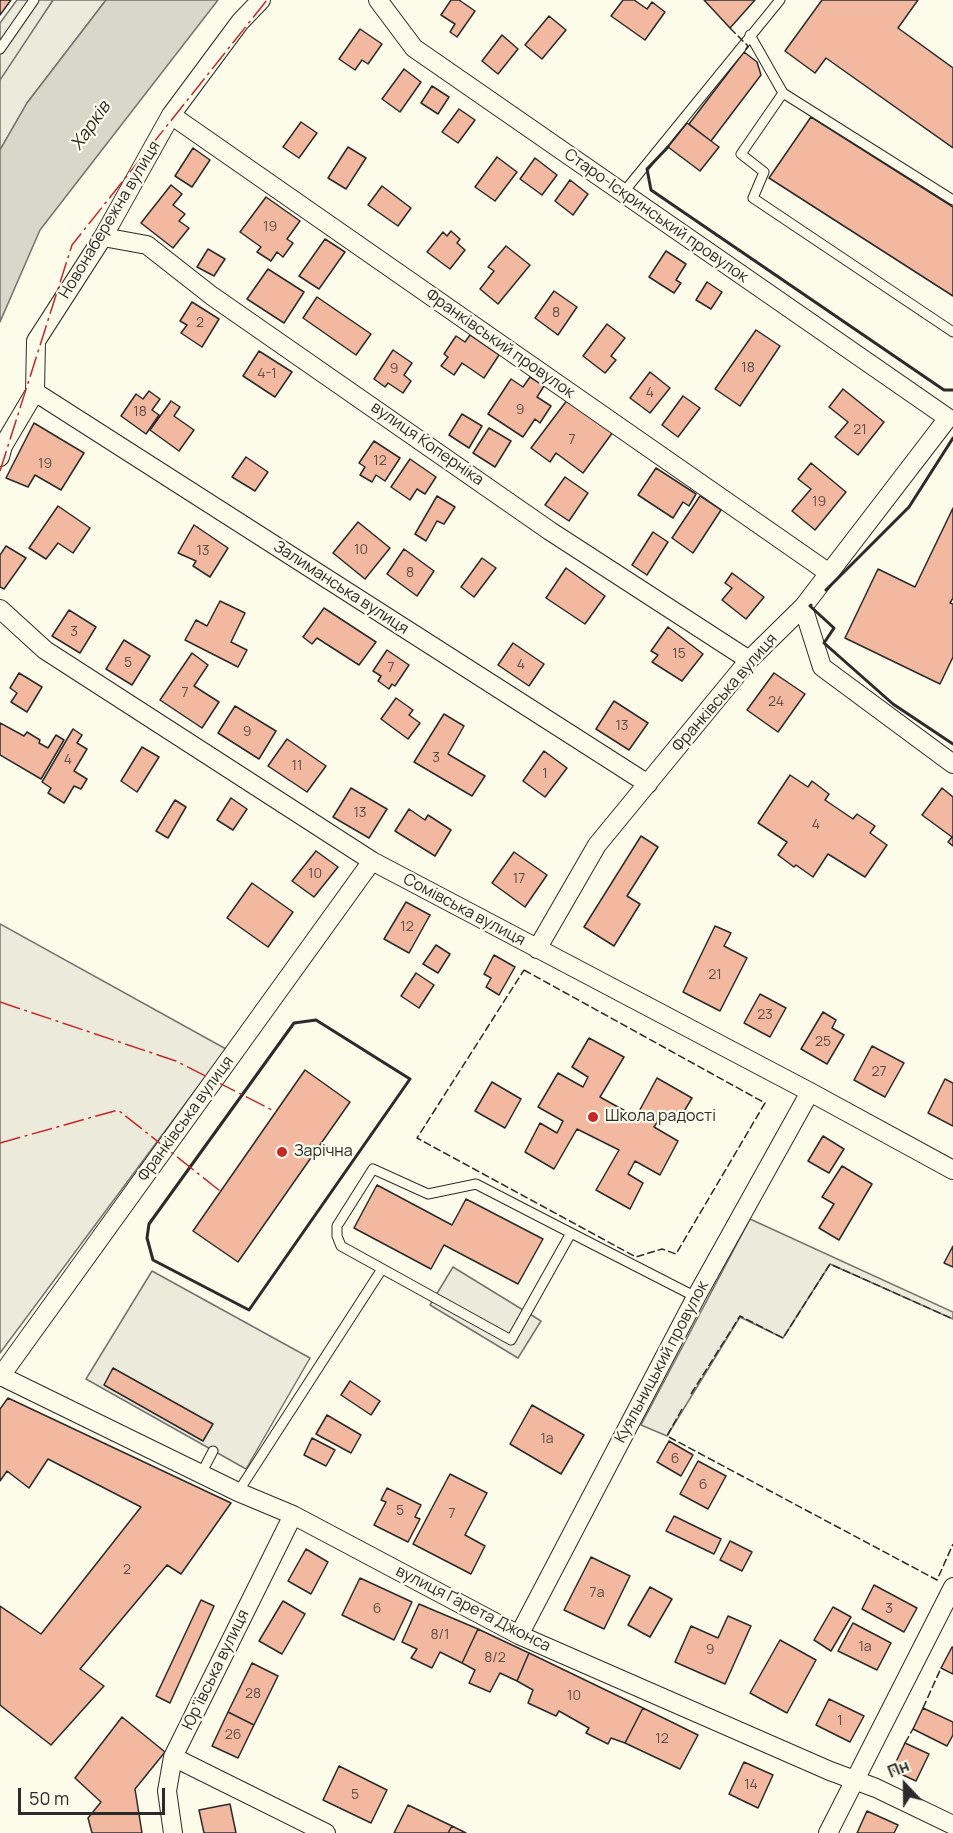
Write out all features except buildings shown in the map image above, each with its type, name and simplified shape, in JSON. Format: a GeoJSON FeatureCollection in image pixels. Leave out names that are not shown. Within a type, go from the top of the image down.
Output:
{"type":"FeatureCollection","features":[{"type":"Feature","properties":{"kind":"street","name":"Новонабережна вулиця"},"geometry":{"type":"LineString","coordinates":[[0,457],[3,446],[35,392],[36,341],[103,237],[171,116],[240,22],[261,0]]}},
{"type":"Feature","properties":{"kind":"street","name":"Старо-Іскринський провулок"},"geometry":{"type":"LineString","coordinates":[[385,2],[414,48],[623,193],[950,414]]}},
{"type":"Feature","properties":{"kind":"street","name":"Франківський провулок"},"geometry":{"type":"LineString","coordinates":[[171,116],[829,573]]}},
{"type":"Feature","properties":{"kind":"street","name":"вулиця Коперніка"},"geometry":{"type":"LineString","coordinates":[[103,237],[147,245],[213,296],[550,531],[749,660]]}},
{"type":"Feature","properties":{"kind":"street","name":"Залиманська вулиця"},"geometry":{"type":"LineString","coordinates":[[35,392],[648,784]]}},
{"type":"Feature","properties":{"kind":"street","name":"Франківська вулиця"},"geometry":{"type":"LineString","coordinates":[[537,949],[597,844],[749,660],[803,607],[950,414]]}},
{"type":"Feature","properties":{"kind":"street"},"geometry":{"type":"LineString","coordinates":[[803,607],[822,667],[953,764]]}},
{"type":"Feature","properties":{"kind":"street","name":"Сомівська вулиця"},"geometry":{"type":"LineString","coordinates":[[0,609],[45,650],[372,861],[953,1170]]}},
{"type":"Feature","properties":{"kind":"street","name":"Франківська вулиця"},"geometry":{"type":"LineString","coordinates":[[0,1376],[372,861]]}},
{"type":"Feature","properties":{"kind":"street","name":"Куяльницький провулок"},"geometry":{"type":"LineString","coordinates":[[519,1635],[696,1297],[810,1092]]}},
{"type":"Feature","properties":{"kind":"street","name":"вулиця Ґарета Джонса"},"geometry":{"type":"LineString","coordinates":[[0,1376],[238,1492],[293,1515],[519,1635],[830,1771],[857,1779],[953,1825]]}},
{"type":"Feature","properties":{"kind":"street","name":"Юр’ївська вулиця"},"geometry":{"type":"LineString","coordinates":[[173,1833],[167,1791],[172,1757],[293,1515]]}},
{"type":"Feature","properties":{"kind":"street"},"geometry":{"type":"LineString","coordinates":[[828,1833],[953,1587]]}},
{"type":"Feature","properties":{"kind":"street"},"geometry":{"type":"LineString","coordinates":[[172,1757],[326,1833]]}},
{"type":"Feature","properties":{"kind":"lane"},"geometry":{"type":"LineString","coordinates":[[0,49],[34,0]]}},
{"type":"Feature","properties":{"kind":"lane"},"geometry":{"type":"LineString","coordinates":[[623,193],[780,0]]}},
{"type":"Feature","properties":{"kind":"lane"},"geometry":{"type":"LineString","coordinates":[[750,35],[783,93],[953,200]]}},
{"type":"Feature","properties":{"kind":"lane"},"geometry":{"type":"LineString","coordinates":[[783,93],[741,154],[764,172],[753,198],[953,332]]}},
{"type":"Feature","properties":{"kind":"lane"},"geometry":{"type":"LineString","coordinates":[[571,1233],[511,1340],[341,1246],[337,1236],[337,1226],[373,1169],[428,1194],[476,1184],[696,1297]]}},
{"type":"Feature","properties":{"kind":"lane"},"geometry":{"type":"LineString","coordinates":[[238,1492],[382,1269]]}},
{"type":"Feature","properties":{"kind":"lane"},"geometry":{"type":"LineString","coordinates":[[201,1474],[213,1451]]}},
{"type":"Feature","properties":{"kind":"shaded area"},"geometry":{"type":"Polygon","coordinates":[[[17,0],[53,0],[0,80],[0,23],[17,0]]]}},
{"type":"Feature","properties":{"kind":"shaded area"},"geometry":{"type":"Polygon","coordinates":[[[53,0],[106,0],[27,103],[0,150],[0,76],[53,0]]]}},
{"type":"Feature","properties":{"kind":"shaded area"},"geometry":{"type":"Polygon","coordinates":[[[0,924],[226,1049],[0,1353],[0,924]]]}},
{"type":"Feature","properties":{"kind":"shaded area"},"geometry":{"type":"Polygon","coordinates":[[[750,1219],[953,1312],[953,1319],[830,1264],[783,1338],[740,1317],[667,1436],[641,1425],[750,1219]]]}},
{"type":"Feature","properties":{"kind":"shaded area"},"geometry":{"type":"Polygon","coordinates":[[[453,1267],[541,1321],[518,1358],[430,1305],[453,1267]]]}},
{"type":"Feature","properties":{"kind":"shaded area"},"geometry":{"type":"Polygon","coordinates":[[[152,1271],[310,1358],[246,1469],[86,1379],[152,1271]]]}},
{"type":"Feature","properties":{"kind":"water","name":"Харків"},"geometry":{"type":"Polygon","coordinates":[[[106,0],[218,0],[40,230],[0,322],[0,150],[27,103],[106,0]]]}},
{"type":"Feature","properties":{"kind":"fence"},"geometry":{"type":"LineString","coordinates":[[730,28],[748,46],[744,52]]}},
{"type":"Feature","properties":{"kind":"fence"},"geometry":{"type":"LineString","coordinates":[[524,970],[765,1103],[676,1254],[662,1249],[636,1257],[417,1138],[524,970]]}},
{"type":"Feature","properties":{"kind":"fence"},"geometry":{"type":"LineString","coordinates":[[691,1394],[740,1316],[783,1338],[830,1264],[953,1319]]}},
{"type":"Feature","properties":{"kind":"fence"},"geometry":{"type":"LineString","coordinates":[[682,1409],[667,1436],[937,1580],[953,1544]]}},
{"type":"Feature","properties":{"kind":"fence"},"geometry":{"type":"LineString","coordinates":[[923,1708],[941,1668]]}},
{"type":"Feature","properties":{"kind":"fence"},"geometry":{"type":"LineString","coordinates":[[905,1743],[913,1729]]}},
{"type":"Feature","properties":{"kind":"wall"},"geometry":{"type":"LineString","coordinates":[[668,147],[647,169],[651,190],[944,390],[953,390]]}},
{"type":"Feature","properties":{"kind":"wall"},"geometry":{"type":"LineString","coordinates":[[826,590],[909,507],[953,438]]}},
{"type":"Feature","properties":{"kind":"wall"},"geometry":{"type":"LineString","coordinates":[[811,605],[834,628],[824,643],[893,704],[953,744]]}},
{"type":"Feature","properties":{"kind":"wall"},"geometry":{"type":"LineString","coordinates":[[316,1020],[410,1079],[249,1310],[153,1260],[147,1238],[149,1224],[294,1023],[316,1020]]}},
{"type":"Feature","properties":{"kind":"power"},"geometry":{"type":"LineString","coordinates":[[0,471],[72,245],[267,0]]}},
{"type":"Feature","properties":{"kind":"power"},"geometry":{"type":"LineString","coordinates":[[0,1002],[176,1061],[276,1112]]}},
{"type":"Feature","properties":{"kind":"power"},"geometry":{"type":"LineString","coordinates":[[0,1143],[118,1110],[220,1191]]}},
{"type":"Feature","properties":{"kind":"place","name":"Школа радості"},"geometry":{"type":"Point","coordinates":[593,1117]}},
{"type":"Feature","properties":{"kind":"place","name":"Зарічна"},"geometry":{"type":"Point","coordinates":[282,1152]}}]}
